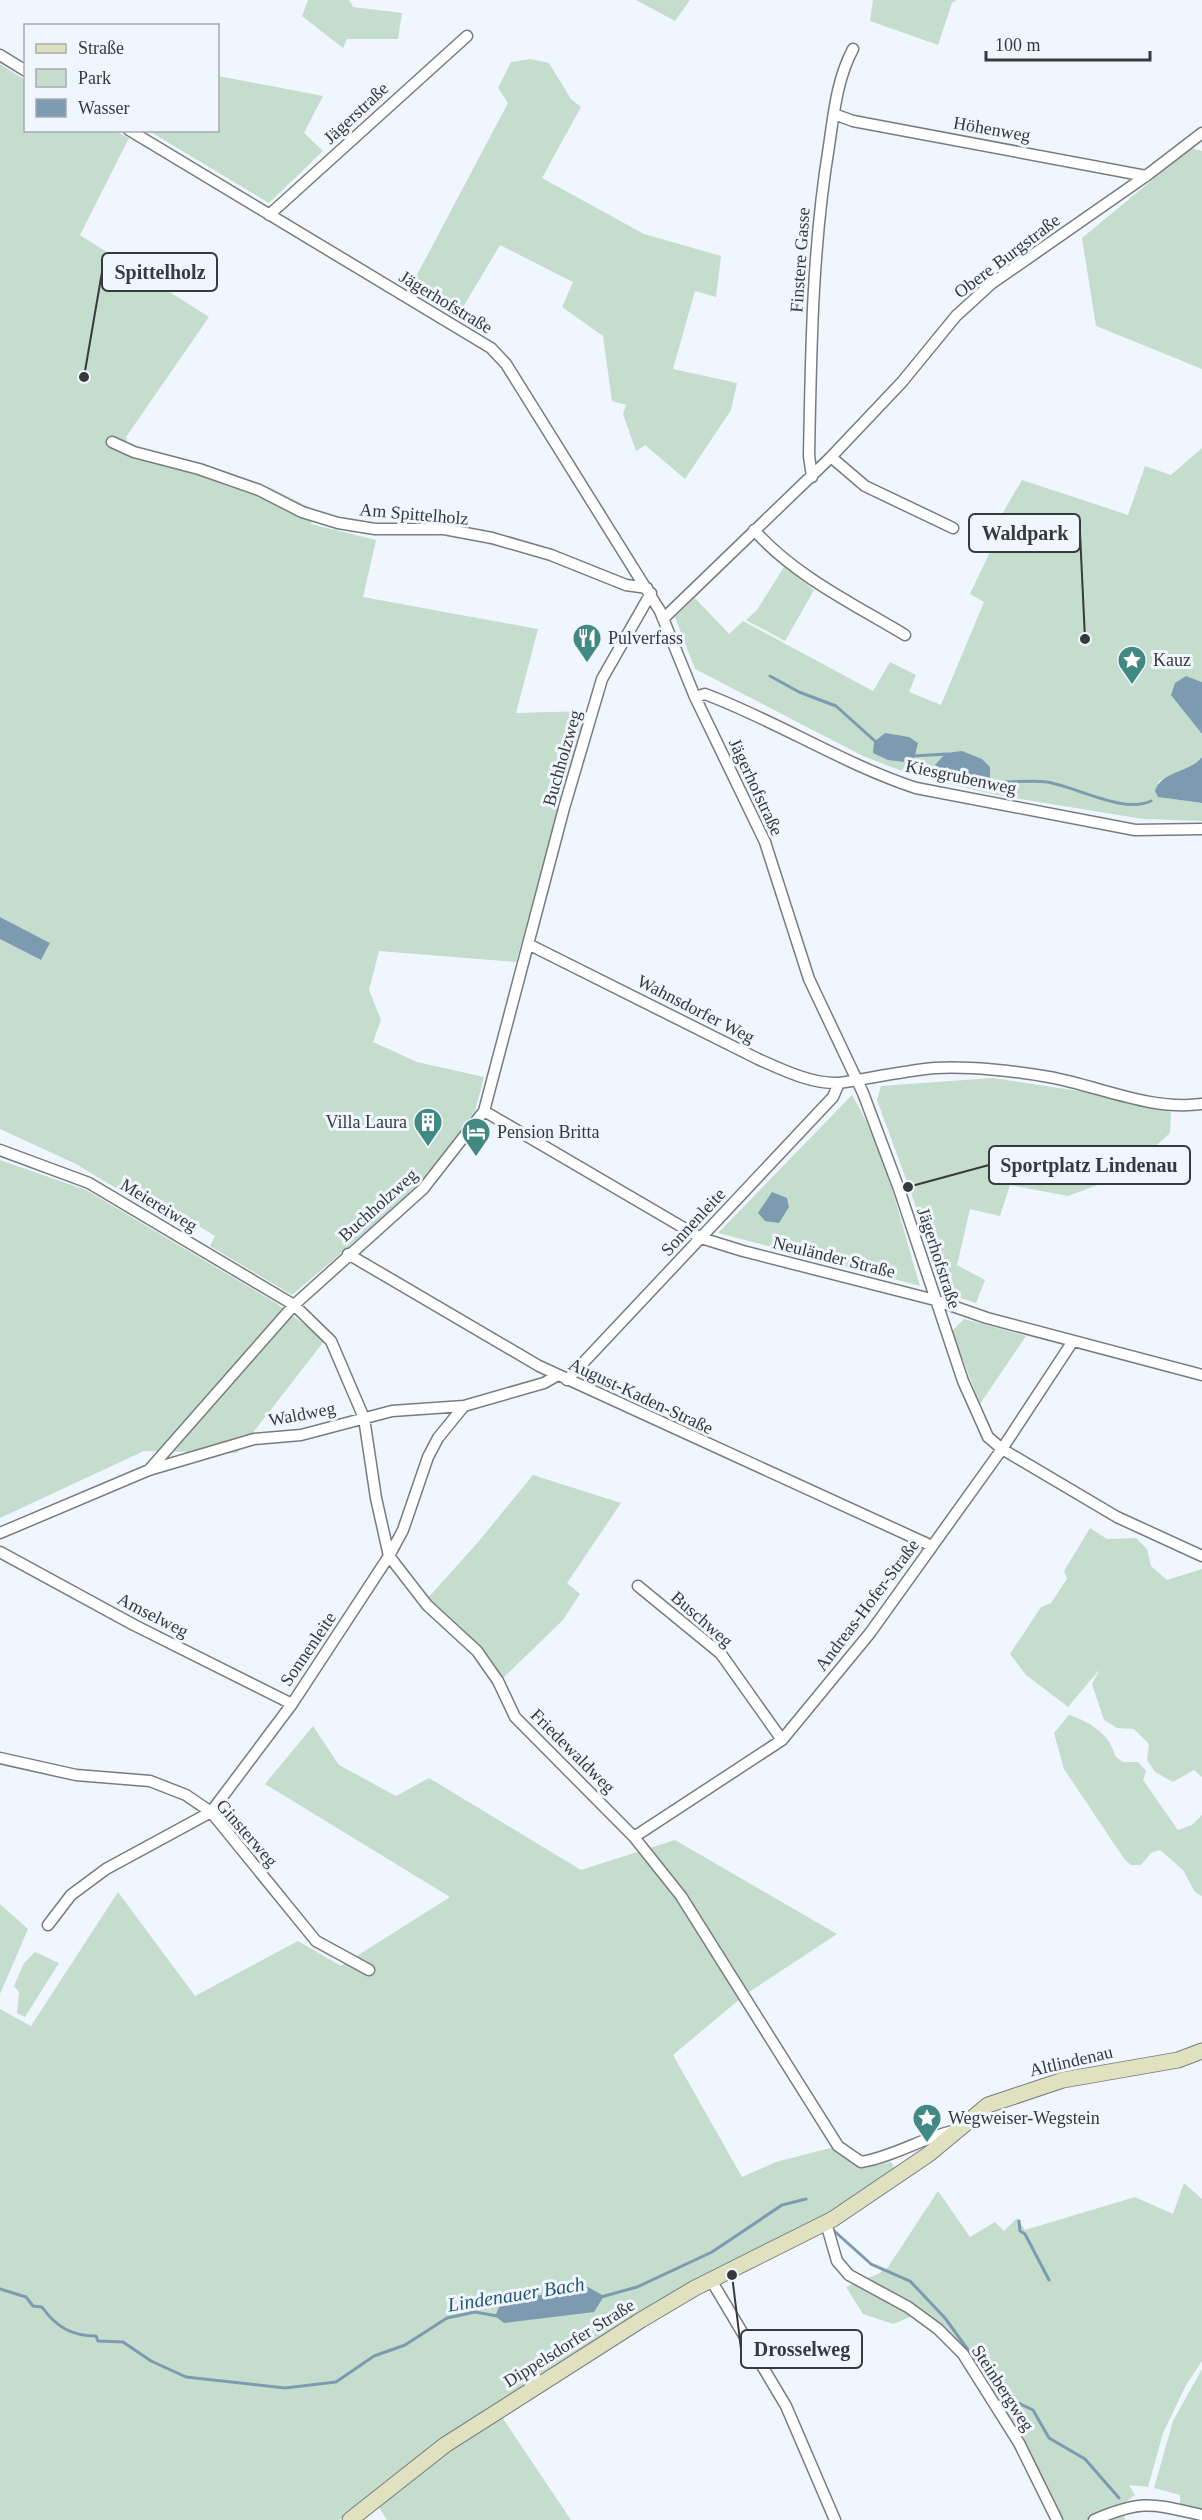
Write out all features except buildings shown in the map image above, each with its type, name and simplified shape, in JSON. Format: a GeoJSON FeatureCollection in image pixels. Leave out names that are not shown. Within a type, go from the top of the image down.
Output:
{"type":"FeatureCollection","features":[{"type":"Feature","properties":{"kind":"street","name":"Jägerstraße"},"geometry":{"type":"LineString","coordinates":[[269,215],[467,36]]}},
{"type":"Feature","properties":{"kind":"street","name":"Finstere Gasse"},"geometry":{"type":"LineString","coordinates":[[812,477],[809,456],[813,287],[821,192],[840,75],[853,49]]}},
{"type":"Feature","properties":{"kind":"street"},"geometry":{"type":"LineString","coordinates":[[0,55],[24,70]]}},
{"type":"Feature","properties":{"kind":"street","name":"Höhenweg"},"geometry":{"type":"LineString","coordinates":[[834,114],[853,121],[1146,176]]}},
{"type":"Feature","properties":{"kind":"street","name":"Jägerhofstraße"},"geometry":{"type":"LineString","coordinates":[[132,132],[491,348],[506,364],[649,591],[695,697],[765,842],[809,979],[862,1093],[899,1189],[963,1381],[988,1437],[1002,1449],[1117,1517],[1202,1556]]}},
{"type":"Feature","properties":{"kind":"street","name":"Obere Burgstraße"},"geometry":{"type":"LineString","coordinates":[[663,619],[831,458],[902,382],[956,316],[991,284],[1146,176],[1202,133]]}},
{"type":"Feature","properties":{"kind":"street","name":"Am Spittelholz"},"geometry":{"type":"LineString","coordinates":[[112,442],[134,452],[259,490],[302,512],[338,523],[375,529],[444,529],[492,538],[551,555],[627,585],[649,591]]}},
{"type":"Feature","properties":{"kind":"street"},"geometry":{"type":"LineString","coordinates":[[831,458],[865,486],[894,503],[954,528]]}},
{"type":"Feature","properties":{"kind":"street"},"geometry":{"type":"LineString","coordinates":[[754,530],[774,552],[796,570],[904,635]]}},
{"type":"Feature","properties":{"kind":"street","name":"Buchholzweg"},"geometry":{"type":"LineString","coordinates":[[0,1533],[149,1470],[294,1305],[348,1254],[423,1189],[484,1111],[602,679],[649,591]]}},
{"type":"Feature","properties":{"kind":"street","name":"Kiesgrubenweg"},"geometry":{"type":"LineString","coordinates":[[695,697],[705,694],[749,711],[884,777],[916,788],[1135,830],[1202,829]]}},
{"type":"Feature","properties":{"kind":"street","name":"Wahnsdorfer Weg"},"geometry":{"type":"LineString","coordinates":[[528,944],[758,1059],[805,1077],[839,1083],[855,1080]]}},
{"type":"Feature","properties":{"kind":"street"},"geometry":{"type":"LineString","coordinates":[[855,1080],[936,1068],[985,1071],[1050,1077],[1170,1104],[1202,1104]]}},
{"type":"Feature","properties":{"kind":"street","name":"Sonnenleite"},"geometry":{"type":"LineString","coordinates":[[48,1925],[71,1895],[106,1869],[211,1812],[292,1704],[389,1556],[403,1530],[428,1457],[438,1438],[464,1406],[562,1378],[701,1238],[833,1096],[839,1083]]}},
{"type":"Feature","properties":{"kind":"street","name":"Neuländer Straße"},"geometry":{"type":"LineString","coordinates":[[484,1111],[701,1238],[743,1251],[935,1300],[987,1318],[1202,1375]]}},
{"type":"Feature","properties":{"kind":"street","name":"Meiereiweg"},"geometry":{"type":"LineString","coordinates":[[0,1150],[89,1183],[294,1305]]}},
{"type":"Feature","properties":{"kind":"street","name":"August-Kaden-Straße"},"geometry":{"type":"LineString","coordinates":[[348,1254],[562,1378],[932,1546]]}},
{"type":"Feature","properties":{"kind":"street","name":"Friedewaldweg"},"geometry":{"type":"LineString","coordinates":[[294,1305],[331,1341],[364,1418],[376,1498],[389,1556],[427,1605],[477,1651],[498,1681],[515,1717],[634,1837],[681,1896],[838,2146]]}},
{"type":"Feature","properties":{"kind":"street","name":"Andreas-Hofer-Straße"},"geometry":{"type":"LineString","coordinates":[[634,1837],[782,1740],[870,1633],[1002,1449],[1072,1341]]}},
{"type":"Feature","properties":{"kind":"street","name":"Waldweg"},"geometry":{"type":"LineString","coordinates":[[149,1470],[254,1439],[301,1435],[392,1411],[464,1406]]}},
{"type":"Feature","properties":{"kind":"street","name":"Amselweg"},"geometry":{"type":"LineString","coordinates":[[0,1552],[134,1625],[292,1704]]}},
{"type":"Feature","properties":{"kind":"street","name":"Buschweg"},"geometry":{"type":"LineString","coordinates":[[638,1586],[721,1654],[782,1740]]}},
{"type":"Feature","properties":{"kind":"street","name":"Ginsterweg"},"geometry":{"type":"LineString","coordinates":[[0,1758],[76,1775],[150,1781],[186,1796],[211,1812],[316,1941],[369,1971]]}},
{"type":"Feature","properties":{"kind":"street","name":"Altlindenau"},"geometry":{"type":"LineString","coordinates":[[826,2223],[929,2154],[988,2105],[1063,2080],[1178,2060],[1202,2051]]}},
{"type":"Feature","properties":{"kind":"street","name":"Altlindenau"},"geometry":{"type":"LineString","coordinates":[[838,2146],[861,2162],[887,2157],[938,2134],[957,2130]]}},
{"type":"Feature","properties":{"kind":"street","name":"Dippelsdorfer Straße"},"geometry":{"type":"LineString","coordinates":[[350,2520],[445,2445],[641,2320],[711,2280],[826,2223]]}},
{"type":"Feature","properties":{"kind":"street","name":"Steinbergweg"},"geometry":{"type":"LineString","coordinates":[[826,2223],[837,2261],[849,2275],[908,2307],[938,2329],[963,2354],[1020,2443],[1057,2520]]}},
{"type":"Feature","properties":{"kind":"street"},"geometry":{"type":"LineString","coordinates":[[711,2280],[786,2406],[835,2520]]}},
{"type":"Feature","properties":{"kind":"street"},"geometry":{"type":"LineString","coordinates":[[1094,2520],[1119,2510],[1148,2504],[1202,2516]]}},
{"type":"Feature","properties":{"kind":"green space"},"geometry":{"type":"Polygon","coordinates":[[[308,0],[349,0],[353,7],[402,13],[398,39],[347,39],[343,48],[302,16],[308,0]]]}},
{"type":"Feature","properties":{"kind":"green space"},"geometry":{"type":"Polygon","coordinates":[[[636,0],[690,0],[675,21],[636,0]]]}},
{"type":"Feature","properties":{"kind":"green space"},"geometry":{"type":"Polygon","coordinates":[[[873,0],[957,0],[952,3],[938,45],[870,21],[873,0]]]}},
{"type":"Feature","properties":{"kind":"green space"},"geometry":{"type":"Polygon","coordinates":[[[530,59],[549,63],[571,99],[581,107],[542,178],[644,234],[721,256],[716,297],[695,291],[673,369],[737,383],[731,410],[685,479],[645,445],[636,451],[623,414],[626,405],[612,401],[603,336],[562,307],[573,282],[500,245],[457,317],[410,288],[508,103],[498,88],[511,62],[530,59]]]}},
{"type":"Feature","properties":{"kind":"green space"},"geometry":{"type":"Polygon","coordinates":[[[0,64],[24,79],[24,132],[117,132],[129,138],[80,235],[209,317],[126,437],[128,444],[269,487],[313,509],[311,524],[376,540],[363,597],[538,629],[516,713],[587,711],[516,962],[379,951],[369,990],[381,1020],[373,1042],[417,1062],[484,1077],[475,1111],[424,1182],[292,1295],[210,1246],[215,1236],[168,1207],[162,1216],[76,1164],[0,1129],[0,939],[41,960],[50,943],[0,917],[0,64]]]}},
{"type":"Feature","properties":{"kind":"green space"},"geometry":{"type":"Polygon","coordinates":[[[219,76],[323,96],[304,133],[323,151],[269,203],[151,132],[219,132],[219,76]]]}},
{"type":"Feature","properties":{"kind":"green space"},"geometry":{"type":"Polygon","coordinates":[[[1191,148],[1202,151],[1202,369],[1096,326],[1082,238],[1191,148]]]}},
{"type":"Feature","properties":{"kind":"green space"},"geometry":{"type":"Polygon","coordinates":[[[1202,448],[1202,682],[1186,676],[1182,708],[1202,734],[1202,757],[1192,765],[1158,782],[1159,797],[1202,803],[1202,821],[1143,819],[996,795],[912,775],[863,756],[695,669],[675,617],[695,598],[729,634],[743,621],[873,691],[890,662],[916,675],[909,692],[941,705],[984,602],[970,594],[990,552],[982,548],[1022,480],[1128,515],[1145,466],[1171,475],[1202,448]]]}},
{"type":"Feature","properties":{"kind":"green space"},"geometry":{"type":"Polygon","coordinates":[[[784,567],[814,590],[785,641],[746,620],[757,610],[784,567]]]}},
{"type":"Feature","properties":{"kind":"green space"},"geometry":{"type":"Polygon","coordinates":[[[993,1078],[1085,1092],[1171,1112],[1170,1133],[1124,1175],[1068,1196],[1010,1185],[1000,1216],[970,1209],[957,1265],[985,1280],[976,1303],[941,1292],[914,1201],[877,1100],[881,1086],[993,1078]]]}},
{"type":"Feature","properties":{"kind":"green space"},"geometry":{"type":"Polygon","coordinates":[[[852,1095],[864,1117],[883,1164],[920,1286],[718,1233],[852,1095]]]}},
{"type":"Feature","properties":{"kind":"green space"},"geometry":{"type":"Polygon","coordinates":[[[0,1160],[86,1190],[276,1303],[325,1340],[237,1453],[144,1451],[0,1518],[0,1160]]]}},
{"type":"Feature","properties":{"kind":"green space"},"geometry":{"type":"Polygon","coordinates":[[[964,1319],[1026,1336],[980,1404],[952,1331],[964,1319]]]}},
{"type":"Feature","properties":{"kind":"green space"},"geometry":{"type":"Polygon","coordinates":[[[533,1475],[621,1503],[567,1583],[580,1594],[563,1620],[502,1679],[427,1599],[479,1541],[533,1475]]]}},
{"type":"Feature","properties":{"kind":"green space"},"geometry":{"type":"Polygon","coordinates":[[[1090,1528],[1107,1539],[1136,1538],[1147,1549],[1151,1566],[1167,1580],[1202,1569],[1202,1777],[1194,1770],[1173,1782],[1155,1772],[1147,1760],[1149,1744],[1134,1729],[1117,1728],[1104,1720],[1092,1684],[1100,1669],[1068,1707],[1026,1675],[1010,1654],[1041,1607],[1051,1603],[1067,1579],[1064,1571],[1090,1528]]]}},
{"type":"Feature","properties":{"kind":"green space"},"geometry":{"type":"Polygon","coordinates":[[[1069,1715],[1084,1721],[1104,1735],[1113,1748],[1115,1756],[1123,1762],[1138,1762],[1146,1771],[1143,1780],[1178,1830],[1192,1825],[1202,1815],[1202,1896],[1195,1892],[1183,1870],[1160,1850],[1151,1853],[1141,1865],[1131,1865],[1125,1860],[1064,1769],[1054,1733],[1069,1715]]]}},
{"type":"Feature","properties":{"kind":"green space"},"geometry":{"type":"Polygon","coordinates":[[[313,1726],[339,1765],[396,1796],[429,1778],[581,1870],[675,1840],[837,1934],[746,1994],[673,2055],[742,2177],[776,2162],[838,2146],[860,2166],[891,2162],[897,2172],[830,2216],[444,2443],[339,2520],[0,2520],[0,2009],[31,2026],[118,1892],[195,1996],[298,1941],[341,1966],[450,1897],[265,1784],[313,1726]]]}},
{"type":"Feature","properties":{"kind":"green space"},"geometry":{"type":"Polygon","coordinates":[[[0,1904],[28,1929],[0,1994],[0,1904]]]}},
{"type":"Feature","properties":{"kind":"green space"},"geometry":{"type":"Polygon","coordinates":[[[35,1952],[59,1963],[25,2017],[17,2013],[19,1992],[14,1986],[24,1963],[35,1952]]]}},
{"type":"Feature","properties":{"kind":"green space"},"geometry":{"type":"Polygon","coordinates":[[[1184,2183],[1202,2199],[1202,2361],[1186,2385],[1163,2433],[1148,2487],[1129,2485],[1135,2495],[1118,2508],[1125,2520],[1059,2520],[965,2353],[920,2313],[893,2324],[863,2314],[846,2287],[878,2274],[888,2267],[938,2191],[970,2237],[995,2222],[1004,2231],[1017,2218],[1025,2230],[1135,2197],[1173,2214],[1184,2183]]]}},
{"type":"Feature","properties":{"kind":"green space"},"geometry":{"type":"Polygon","coordinates":[[[1202,2369],[1202,2512],[1180,2507],[1180,2495],[1154,2488],[1173,2421],[1202,2369]]]}},
{"type":"Feature","properties":{"kind":"green space"},"geometry":{"type":"Polygon","coordinates":[[[500,2414],[571,2520],[387,2520],[376,2503],[500,2414]]]}},
{"type":"Feature","properties":{"kind":"water"},"geometry":{"type":"Polygon","coordinates":[[[1186,676],[1202,682],[1202,734],[1171,695],[1175,683],[1186,676]]]}},
{"type":"Feature","properties":{"kind":"water"},"geometry":{"type":"Polygon","coordinates":[[[885,733],[909,737],[918,743],[913,763],[888,760],[873,753],[874,742],[885,733]]]}},
{"type":"Feature","properties":{"kind":"water"},"geometry":{"type":"Polygon","coordinates":[[[962,751],[982,759],[990,767],[990,781],[974,782],[953,779],[935,765],[946,753],[962,751]]]}},
{"type":"Feature","properties":{"kind":"water"},"geometry":{"type":"Polygon","coordinates":[[[1202,757],[1202,803],[1158,797],[1155,791],[1163,779],[1190,767],[1202,757]]]}},
{"type":"Feature","properties":{"kind":"water"},"geometry":{"type":"Polygon","coordinates":[[[0,917],[50,943],[41,960],[0,939],[0,917]]]}},
{"type":"Feature","properties":{"kind":"water"},"geometry":{"type":"Polygon","coordinates":[[[772,1192],[787,1198],[789,1207],[779,1223],[765,1221],[758,1213],[772,1192]]]}},
{"type":"Feature","properties":{"kind":"water"},"geometry":{"type":"Polygon","coordinates":[[[588,2287],[604,2296],[594,2312],[504,2323],[495,2316],[500,2305],[511,2300],[588,2287]]]}},
{"type":"Feature","properties":{"kind":"waterway"},"geometry":{"type":"LineString","coordinates":[[770,676],[799,692],[836,706],[876,742]]}},
{"type":"Feature","properties":{"kind":"waterway"},"geometry":{"type":"LineString","coordinates":[[913,756],[947,754]]}},
{"type":"Feature","properties":{"kind":"waterway"},"geometry":{"type":"LineString","coordinates":[[1004,782],[1047,782],[1128,804],[1151,801]]}},
{"type":"Feature","properties":{"kind":"waterway","name":"Lindenauer Bach"},"geometry":{"type":"LineString","coordinates":[[601,2297],[637,2287],[712,2252],[782,2205],[806,2199]]}},
{"type":"Feature","properties":{"kind":"waterway"},"geometry":{"type":"LineString","coordinates":[[1019,2221],[1020,2231],[1025,2234],[1049,2280]]}},
{"type":"Feature","properties":{"kind":"waterway","name":"Lindenauer Bach"},"geometry":{"type":"LineString","coordinates":[[832,2229],[871,2264],[910,2281],[945,2318],[971,2354],[1014,2401],[1033,2410],[1049,2438],[1085,2459],[1119,2498]]}},
{"type":"Feature","properties":{"kind":"waterway","name":"Lindenauer Bach"},"geometry":{"type":"LineString","coordinates":[[0,2289],[26,2297],[33,2306],[42,2307],[65,2329],[87,2336],[96,2336],[98,2341],[123,2342],[151,2361],[186,2377],[285,2388],[336,2382],[374,2356],[405,2345],[447,2318],[475,2312],[497,2316]]}},
{"type":"Feature","properties":{"kind":"place","name":"Spittelholz"},"geometry":{"type":"Point","coordinates":[84,377]}},
{"type":"Feature","properties":{"kind":"place","name":"Waldpark"},"geometry":{"type":"Point","coordinates":[1085,639]}},
{"type":"Feature","properties":{"kind":"place","name":"Pulverfass"},"geometry":{"type":"Point","coordinates":[587,664]}},
{"type":"Feature","properties":{"kind":"place","name":"Kauz"},"geometry":{"type":"Point","coordinates":[1132,686]}},
{"type":"Feature","properties":{"kind":"place","name":"Villa Laura"},"geometry":{"type":"Point","coordinates":[428,1148]}},
{"type":"Feature","properties":{"kind":"place","name":"Pension Britta"},"geometry":{"type":"Point","coordinates":[476,1158]}},
{"type":"Feature","properties":{"kind":"place","name":"Sportplatz Lindenau"},"geometry":{"type":"Point","coordinates":[908,1187]}},
{"type":"Feature","properties":{"kind":"place","name":"Wegweiser-Wegstein"},"geometry":{"type":"Point","coordinates":[927,2144]}},
{"type":"Feature","properties":{"kind":"place","name":"Drosselweg"},"geometry":{"type":"Point","coordinates":[732,2275]}}]}
